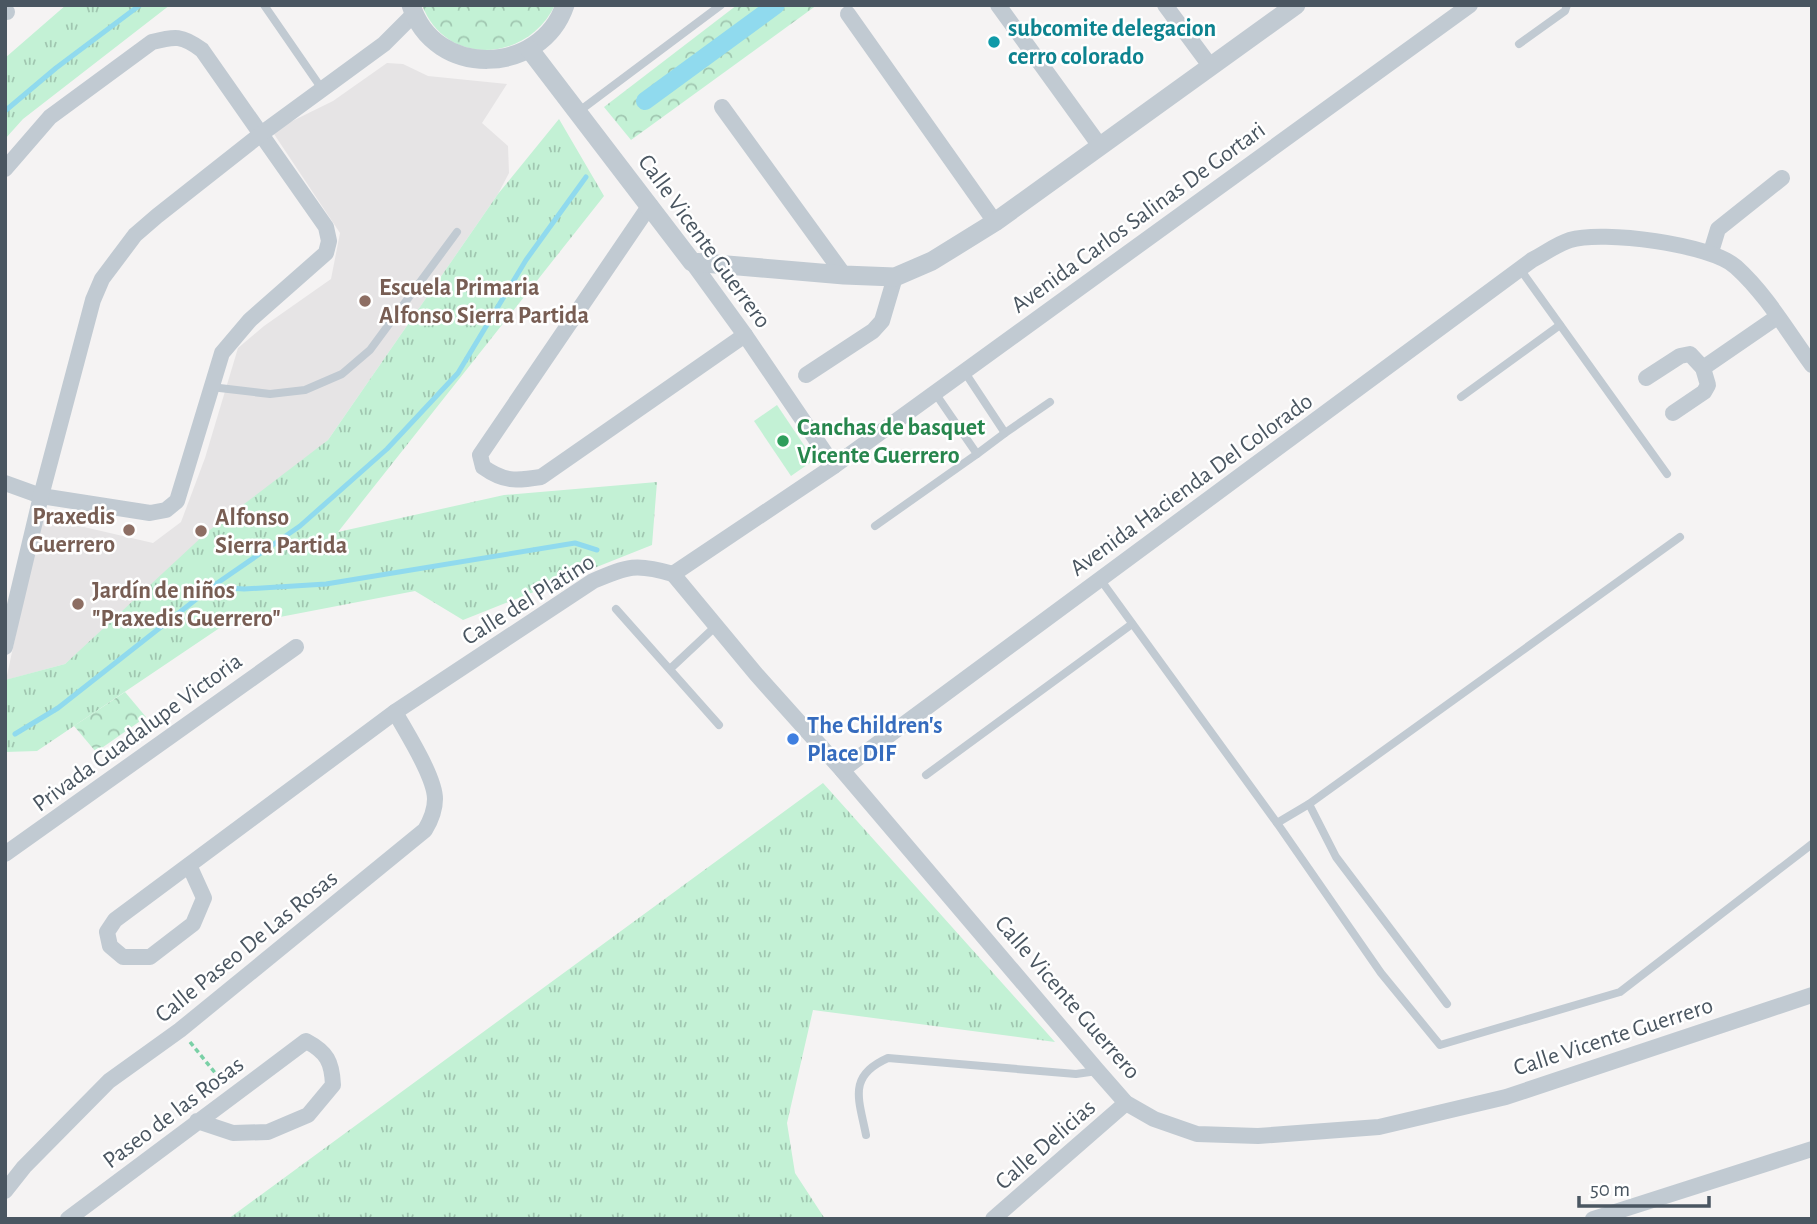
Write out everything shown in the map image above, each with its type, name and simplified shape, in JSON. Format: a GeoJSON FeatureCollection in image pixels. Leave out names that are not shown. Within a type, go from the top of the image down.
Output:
{"type":"FeatureCollection","features":[{"type":"Feature","properties":{"kind":"street"},"geometry":{"type":"LineString","coordinates":[[5,647],[8,621],[93,300],[102,279],[135,235],[261,134],[384,44],[413,10],[426,33],[444,48],[464,58],[487,61],[509,58],[530,50],[548,35],[562,16],[565,5]]}},
{"type":"Feature","properties":{"kind":"street"},"geometry":{"type":"LineString","coordinates":[[998,5],[1100,146]]}},
{"type":"Feature","properties":{"kind":"street"},"geometry":{"type":"LineString","coordinates":[[1166,5],[1211,67]]}},
{"type":"Feature","properties":{"kind":"street"},"geometry":{"type":"LineString","coordinates":[[691,262],[895,277],[932,261],[995,222],[1296,5]]}},
{"type":"Feature","properties":{"kind":"street","name":"Avenida Carlos Salinas De Gortari"},"geometry":{"type":"LineString","coordinates":[[834,466],[1470,5]]}},
{"type":"Feature","properties":{"kind":"street"},"geometry":{"type":"LineString","coordinates":[[848,13],[995,222]]}},
{"type":"Feature","properties":{"kind":"street"},"geometry":{"type":"LineString","coordinates":[[5,169],[50,117],[152,42],[171,37],[187,39],[202,50],[326,227],[329,241],[326,253],[250,320],[222,353],[177,501],[166,510],[150,513],[41,496],[5,482]]}},
{"type":"Feature","properties":{"kind":"street","name":"Calle Vicente Guerrero"},"geometry":{"type":"LineString","coordinates":[[530,50],[650,205],[834,466]]}},
{"type":"Feature","properties":{"kind":"street"},"geometry":{"type":"LineString","coordinates":[[722,107],[844,275]]}},
{"type":"Feature","properties":{"kind":"street"},"geometry":{"type":"LineString","coordinates":[[1782,178],[1718,229],[1711,252],[1735,265],[1757,290],[1812,365]]}},
{"type":"Feature","properties":{"kind":"street"},"geometry":{"type":"LineString","coordinates":[[650,205],[480,455],[482,467],[494,475],[515,481],[541,477],[744,335]]}},
{"type":"Feature","properties":{"kind":"street","name":"Avenida Hacienda Del Colorado"},"geometry":{"type":"LineString","coordinates":[[842,770],[1520,269],[1570,240],[1611,236],[1711,252]]}},
{"type":"Feature","properties":{"kind":"street"},"geometry":{"type":"LineString","coordinates":[[806,375],[873,331],[883,321],[895,277]]}},
{"type":"Feature","properties":{"kind":"street"},"geometry":{"type":"LineString","coordinates":[[1703,368],[1777,317]]}},
{"type":"Feature","properties":{"kind":"street"},"geometry":{"type":"LineString","coordinates":[[1646,377],[1680,356],[1690,354],[1703,368],[1708,384],[1704,392],[1673,413]]}},
{"type":"Feature","properties":{"kind":"street"},"geometry":{"type":"LineString","coordinates":[[673,573],[834,466]]}},
{"type":"Feature","properties":{"kind":"street","name":"Calle del Platino"},"geometry":{"type":"LineString","coordinates":[[189,865],[204,898],[193,924],[150,957],[123,957],[110,946],[107,932],[115,920],[189,865],[395,712],[593,581],[620,569],[645,566],[673,573]]}},
{"type":"Feature","properties":{"kind":"street","name":"Calle Vicente Guerrero"},"geometry":{"type":"LineString","coordinates":[[673,573],[1126,1103],[1154,1119],[1197,1134],[1258,1136],[1379,1127],[1506,1097],[1812,995]]}},
{"type":"Feature","properties":{"kind":"street","name":"Privada Guadalupe Victoria"},"geometry":{"type":"LineString","coordinates":[[5,854],[296,647]]}},
{"type":"Feature","properties":{"kind":"street","name":"Calle Paseo De Las Rosas"},"geometry":{"type":"LineString","coordinates":[[5,1191],[24,1167],[109,1081],[180,1030],[425,830],[433,814],[435,796],[430,779],[395,712]]}},
{"type":"Feature","properties":{"kind":"street","name":"Paseo de las Rosas"},"geometry":{"type":"LineString","coordinates":[[68,1219],[197,1121],[306,1041],[318,1048],[332,1066],[333,1085],[308,1115],[268,1132],[233,1133],[197,1121]]}},
{"type":"Feature","properties":{"kind":"street","name":"Calle Delicias"},"geometry":{"type":"LineString","coordinates":[[992,1219],[1126,1103]]}},
{"type":"Feature","properties":{"kind":"street"},"geometry":{"type":"LineString","coordinates":[[1593,1219],[1812,1149]]}},
{"type":"Feature","properties":{"kind":"lane"},"geometry":{"type":"LineString","coordinates":[[264,5],[322,89]]}},
{"type":"Feature","properties":{"kind":"lane"},"geometry":{"type":"LineString","coordinates":[[578,112],[721,5]]}},
{"type":"Feature","properties":{"kind":"lane"},"geometry":{"type":"LineString","coordinates":[[1518,44],[1565,10],[1567,5]]}},
{"type":"Feature","properties":{"kind":"lane"},"geometry":{"type":"LineString","coordinates":[[211,387],[270,394],[305,390],[342,374],[370,350],[457,232]]}},
{"type":"Feature","properties":{"kind":"lane"},"geometry":{"type":"LineString","coordinates":[[1520,269],[1667,474]]}},
{"type":"Feature","properties":{"kind":"lane"},"geometry":{"type":"LineString","coordinates":[[1461,397],[1560,325]]}},
{"type":"Feature","properties":{"kind":"lane"},"geometry":{"type":"LineString","coordinates":[[964,372],[1005,433]]}},
{"type":"Feature","properties":{"kind":"lane"},"geometry":{"type":"LineString","coordinates":[[935,393],[977,454]]}},
{"type":"Feature","properties":{"kind":"lane"},"geometry":{"type":"LineString","coordinates":[[875,526],[1050,401]]}},
{"type":"Feature","properties":{"kind":"lane"},"geometry":{"type":"LineString","coordinates":[[1277,824],[1309,804],[1680,537]]}},
{"type":"Feature","properties":{"kind":"lane"},"geometry":{"type":"LineString","coordinates":[[1100,579],[1381,973],[1440,1045],[1620,992],[1812,844]]}},
{"type":"Feature","properties":{"kind":"lane"},"geometry":{"type":"LineString","coordinates":[[617,609],[719,725]]}},
{"type":"Feature","properties":{"kind":"lane"},"geometry":{"type":"LineString","coordinates":[[926,775],[1132,624]]}},
{"type":"Feature","properties":{"kind":"lane"},"geometry":{"type":"LineString","coordinates":[[670,669],[716,626]]}},
{"type":"Feature","properties":{"kind":"lane"},"geometry":{"type":"LineString","coordinates":[[1309,804],[1336,857],[1447,1004]]}},
{"type":"Feature","properties":{"kind":"lane"},"geometry":{"type":"LineString","coordinates":[[866,1135],[858,1092],[862,1077],[872,1065],[888,1058],[1076,1074],[1097,1070]]}},
{"type":"Feature","properties":{"kind":"path"},"geometry":{"type":"LineString","coordinates":[[180,1030],[233,1095]]}},
{"type":"Feature","properties":{"kind":"shaded area","name":"Escuela Primaria Alfonso Sierra Partida"},"geometry":{"type":"Polygon","coordinates":[[[387,63],[403,64],[428,76],[507,84],[482,123],[508,146],[509,173],[498,194],[328,440],[207,539],[65,664],[6,680],[41,517],[153,543],[181,522],[205,458],[238,348],[264,326],[331,279],[340,233],[272,131],[333,101],[387,63]]]}},
{"type":"Feature","properties":{"kind":"green space"},"geometry":{"type":"Polygon","coordinates":[[[66,5],[170,5],[23,119],[5,139],[5,58],[66,5]]]}},
{"type":"Feature","properties":{"kind":"green space"},"geometry":{"type":"Polygon","coordinates":[[[422,5],[555,5],[543,24],[526,38],[507,47],[487,50],[468,48],[449,40],[433,25],[422,5]]]}},
{"type":"Feature","properties":{"kind":"green space"},"geometry":{"type":"Polygon","coordinates":[[[737,5],[817,5],[631,140],[604,107],[737,5]]]}},
{"type":"Feature","properties":{"kind":"green space"},"geometry":{"type":"Polygon","coordinates":[[[559,119],[604,196],[338,532],[504,495],[657,482],[652,545],[463,620],[415,591],[218,629],[37,751],[5,752],[5,680],[65,664],[206,533],[328,440],[498,194],[559,119]]]}},
{"type":"Feature","properties":{"kind":"green space"},"geometry":{"type":"Polygon","coordinates":[[[777,405],[814,460],[791,476],[754,421],[777,405]]]}},
{"type":"Feature","properties":{"kind":"green space"},"geometry":{"type":"Polygon","coordinates":[[[125,692],[146,717],[96,752],[74,726],[125,692]]]}},
{"type":"Feature","properties":{"kind":"green space"},"geometry":{"type":"Polygon","coordinates":[[[823,783],[1055,1042],[813,1010],[787,1123],[795,1173],[825,1219],[228,1219],[823,783]]]}},
{"type":"Feature","properties":{"kind":"waterway"},"geometry":{"type":"LineString","coordinates":[[5,111],[56,68],[140,5]]}},
{"type":"Feature","properties":{"kind":"waterway"},"geometry":{"type":"LineString","coordinates":[[645,101],[776,5]]}},
{"type":"Feature","properties":{"kind":"waterway"},"geometry":{"type":"LineString","coordinates":[[15,734],[58,708],[213,586],[300,526],[387,449],[458,373],[526,260],[586,177]]}},
{"type":"Feature","properties":{"kind":"waterway"},"geometry":{"type":"LineString","coordinates":[[214,587],[244,589],[326,584],[575,543],[597,550]]}},
{"type":"Feature","properties":{"kind":"place","name":"subcomite delegacion cerro colorado"},"geometry":{"type":"Point","coordinates":[994,42]}},
{"type":"Feature","properties":{"kind":"place","name":"Escuela Primaria Alfonso Sierra Partida"},"geometry":{"type":"Point","coordinates":[365,301]}},
{"type":"Feature","properties":{"kind":"place","name":"Canchas de basquet Vicente Guerrero"},"geometry":{"type":"Point","coordinates":[783,441]}},
{"type":"Feature","properties":{"kind":"place","name":"Praxedis Guerrero"},"geometry":{"type":"Point","coordinates":[129,530]}},
{"type":"Feature","properties":{"kind":"place","name":"Alfonso Sierra Partida"},"geometry":{"type":"Point","coordinates":[201,531]}},
{"type":"Feature","properties":{"kind":"place","name":"Jardín de niños \"Praxedis Guerrero\""},"geometry":{"type":"Point","coordinates":[78,604]}},
{"type":"Feature","properties":{"kind":"place","name":"The Children's Place DIF"},"geometry":{"type":"Point","coordinates":[793,739]}}]}
